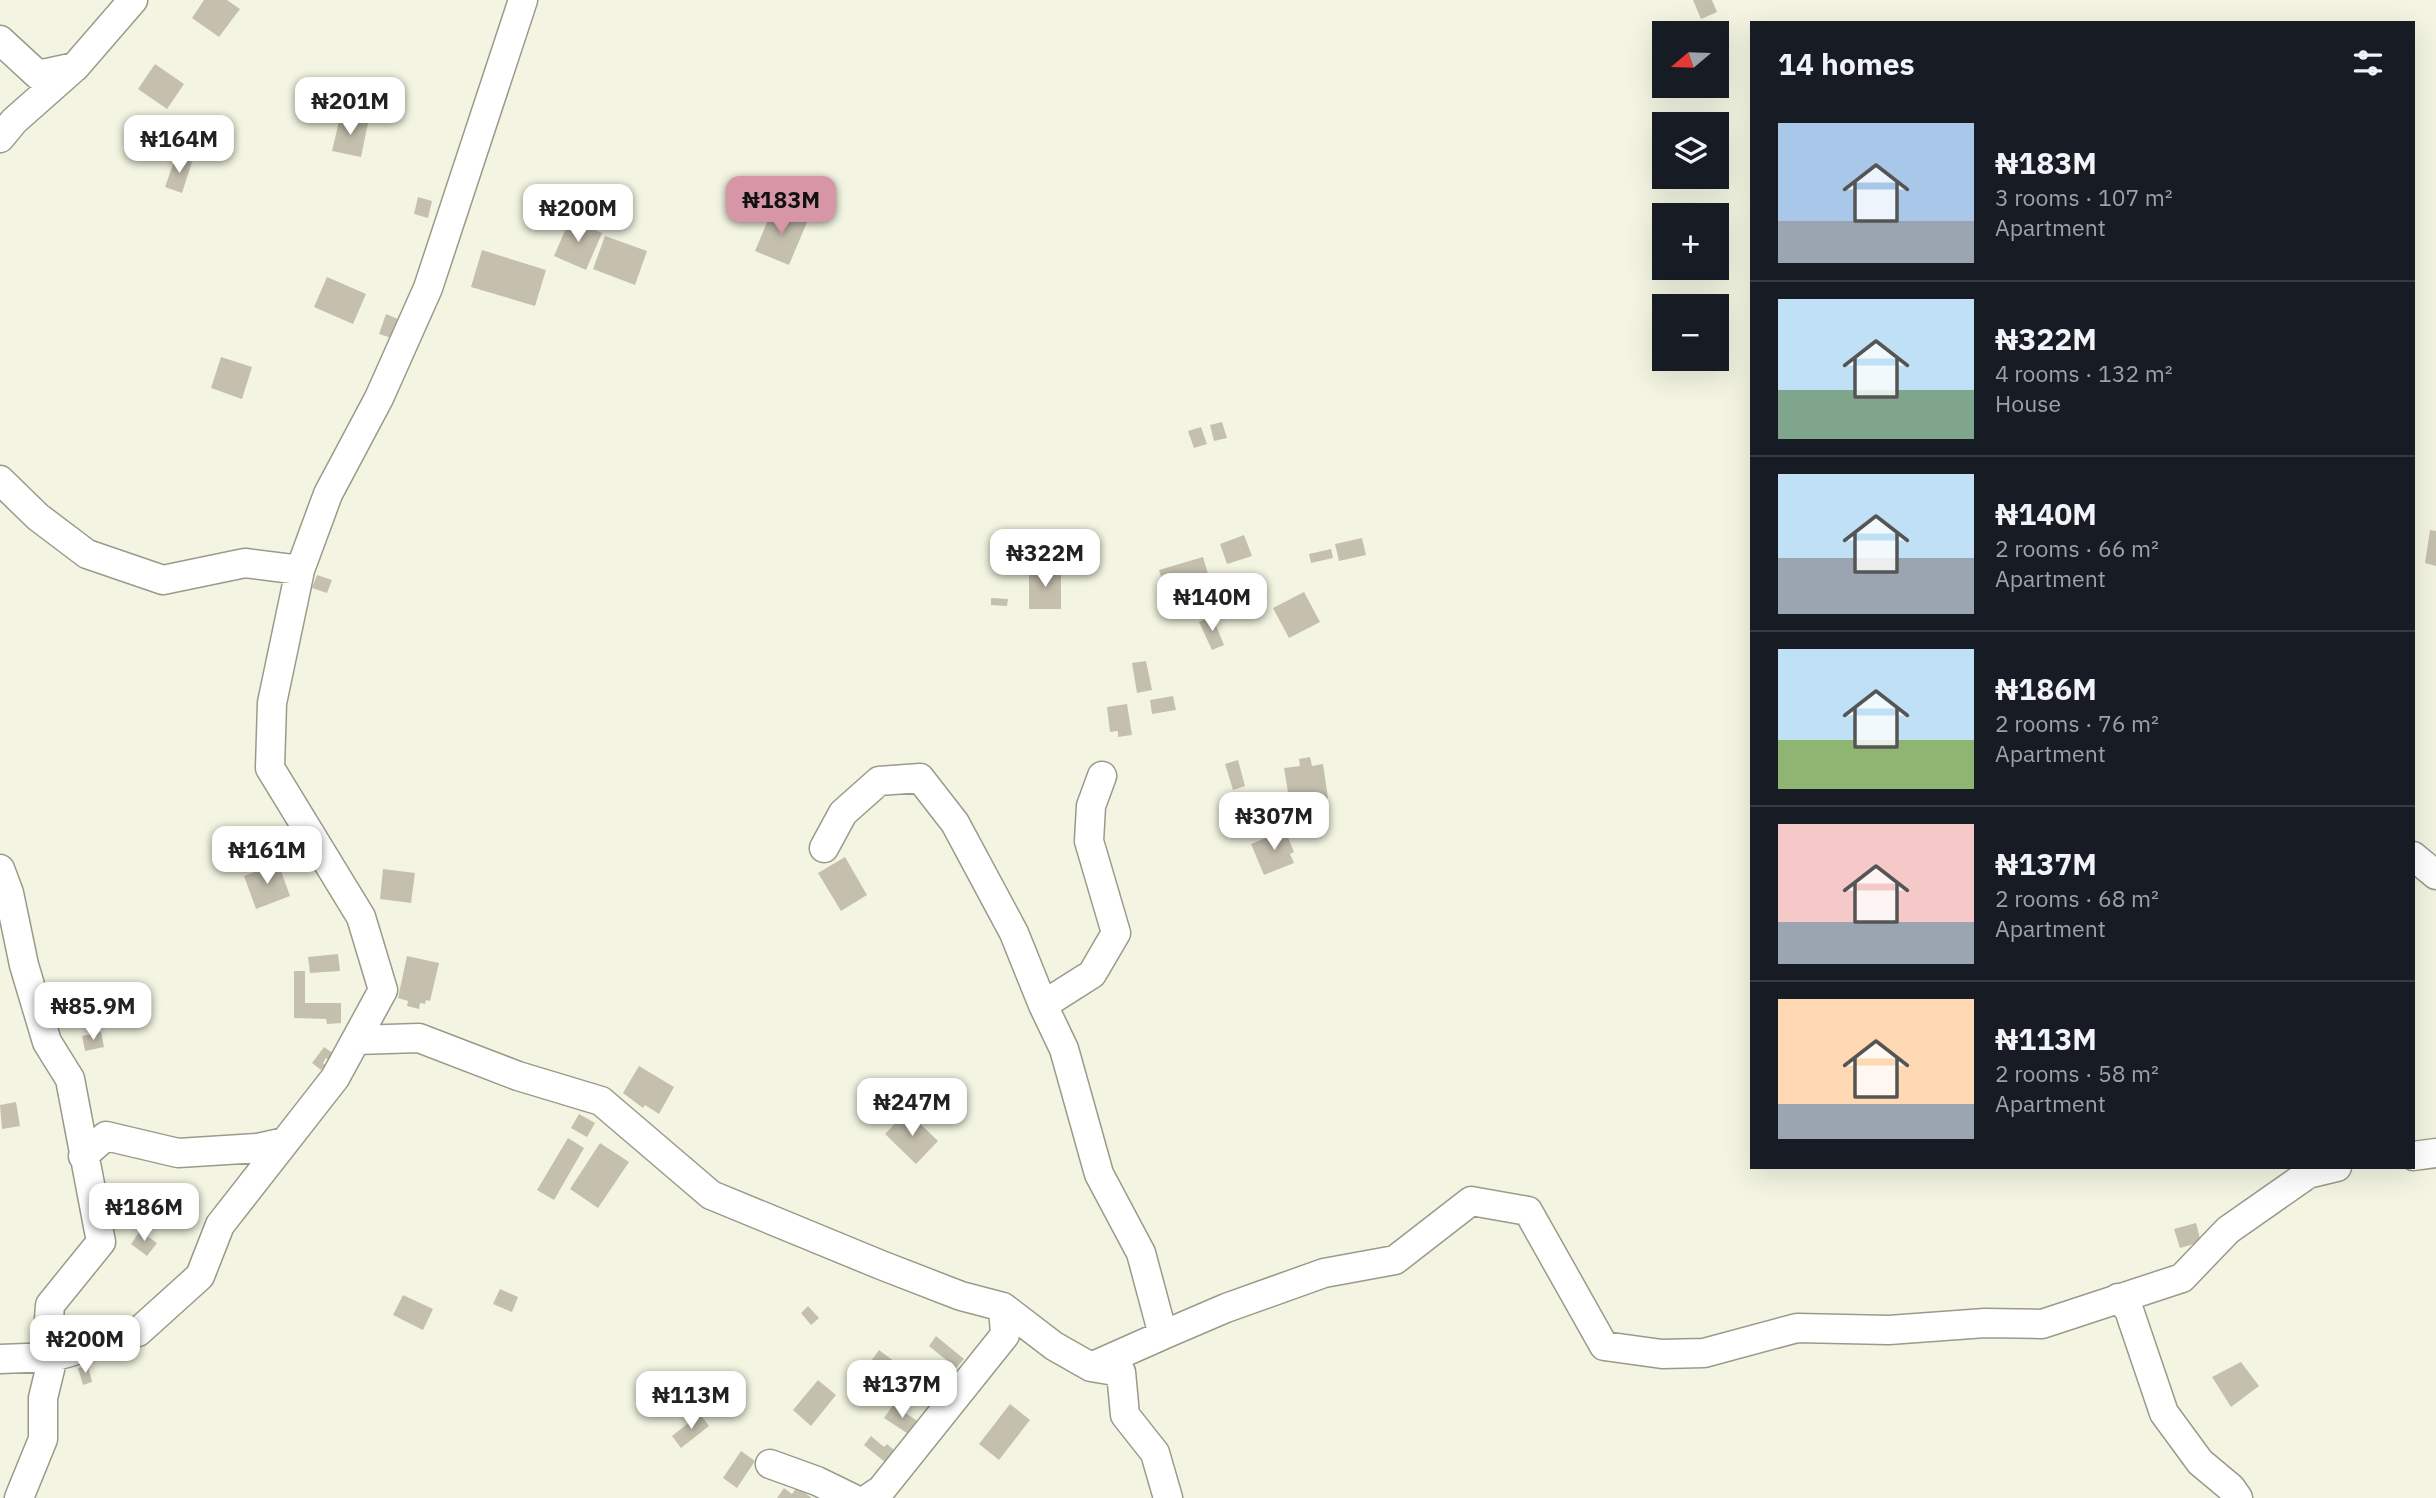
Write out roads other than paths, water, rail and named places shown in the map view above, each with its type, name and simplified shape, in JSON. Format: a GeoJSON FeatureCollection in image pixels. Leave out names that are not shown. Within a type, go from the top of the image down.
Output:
{"type":"FeatureCollection","features":[{"type":"Feature","properties":{"kind":"street"},"geometry":{"type":"LineString","coordinates":[[0,138],[75,67],[132,0]]}},
{"type":"Feature","properties":{"kind":"street"},"geometry":{"type":"LineString","coordinates":[[0,1359],[53,1357],[138,1332],[200,1276],[220,1224],[335,1078],[383,990],[361,917],[270,768],[272,703],[300,570],[328,494],[379,398],[429,288],[523,0]]}},
{"type":"Feature","properties":{"kind":"street"},"geometry":{"type":"LineString","coordinates":[[0,40],[38,75],[75,67]]}},
{"type":"Feature","properties":{"kind":"street"},"geometry":{"type":"LineString","coordinates":[[0,480],[38,517],[87,554],[163,580],[245,563],[300,570]]}},
{"type":"Feature","properties":{"kind":"street"},"geometry":{"type":"LineString","coordinates":[[1043,1005],[1092,975],[1116,933],[1089,841],[1091,806],[1102,776]]}},
{"type":"Feature","properties":{"kind":"street"},"geometry":{"type":"LineString","coordinates":[[824,848],[843,813],[879,781],[920,778],[955,823],[1014,933],[1064,1049],[1099,1174],[1141,1253],[1163,1335]]}},
{"type":"Feature","properties":{"kind":"street"},"geometry":{"type":"LineString","coordinates":[[2415,858],[2436,876]]}},
{"type":"Feature","properties":{"kind":"street"},"geometry":{"type":"LineString","coordinates":[[3,883],[47,1042],[70,1079],[100,1242],[50,1305],[48,1332],[53,1357],[43,1398],[43,1440],[19,1498]]}},
{"type":"Feature","properties":{"kind":"street"},"geometry":{"type":"LineString","coordinates":[[356,1040],[419,1038],[518,1076],[601,1101],[711,1195],[893,1270],[961,1296],[1003,1307],[1054,1346],[1091,1367],[1121,1372],[1125,1415],[1155,1453],[1168,1498]]}},
{"type":"Feature","properties":{"kind":"street"},"geometry":{"type":"LineString","coordinates":[[83,1156],[106,1136],[178,1153],[258,1148],[285,1142]]}},
{"type":"Feature","properties":{"kind":"street"},"geometry":{"type":"LineString","coordinates":[[2415,1156],[2436,1153]]}},
{"type":"Feature","properties":{"kind":"street"},"geometry":{"type":"LineString","coordinates":[[1091,1367],[1226,1308],[1324,1273],[1395,1260],[1471,1201],[1528,1211],[1604,1346],[1662,1354],[1704,1353],[1797,1328],[1889,1330],[1985,1323],[2042,1324],[2182,1278],[2228,1230],[2308,1174],[2329,1169]]}},
{"type":"Feature","properties":{"kind":"street"},"geometry":{"type":"LineString","coordinates":[[2118,1298],[2129,1310],[2164,1413],[2200,1462],[2231,1488],[2238,1498]]}},
{"type":"Feature","properties":{"kind":"street"},"geometry":{"type":"LineString","coordinates":[[869,1498],[881,1490],[1005,1335],[1003,1307]]}},
{"type":"Feature","properties":{"kind":"street"},"geometry":{"type":"LineString","coordinates":[[770,1464],[817,1481],[852,1498]]}}]}
